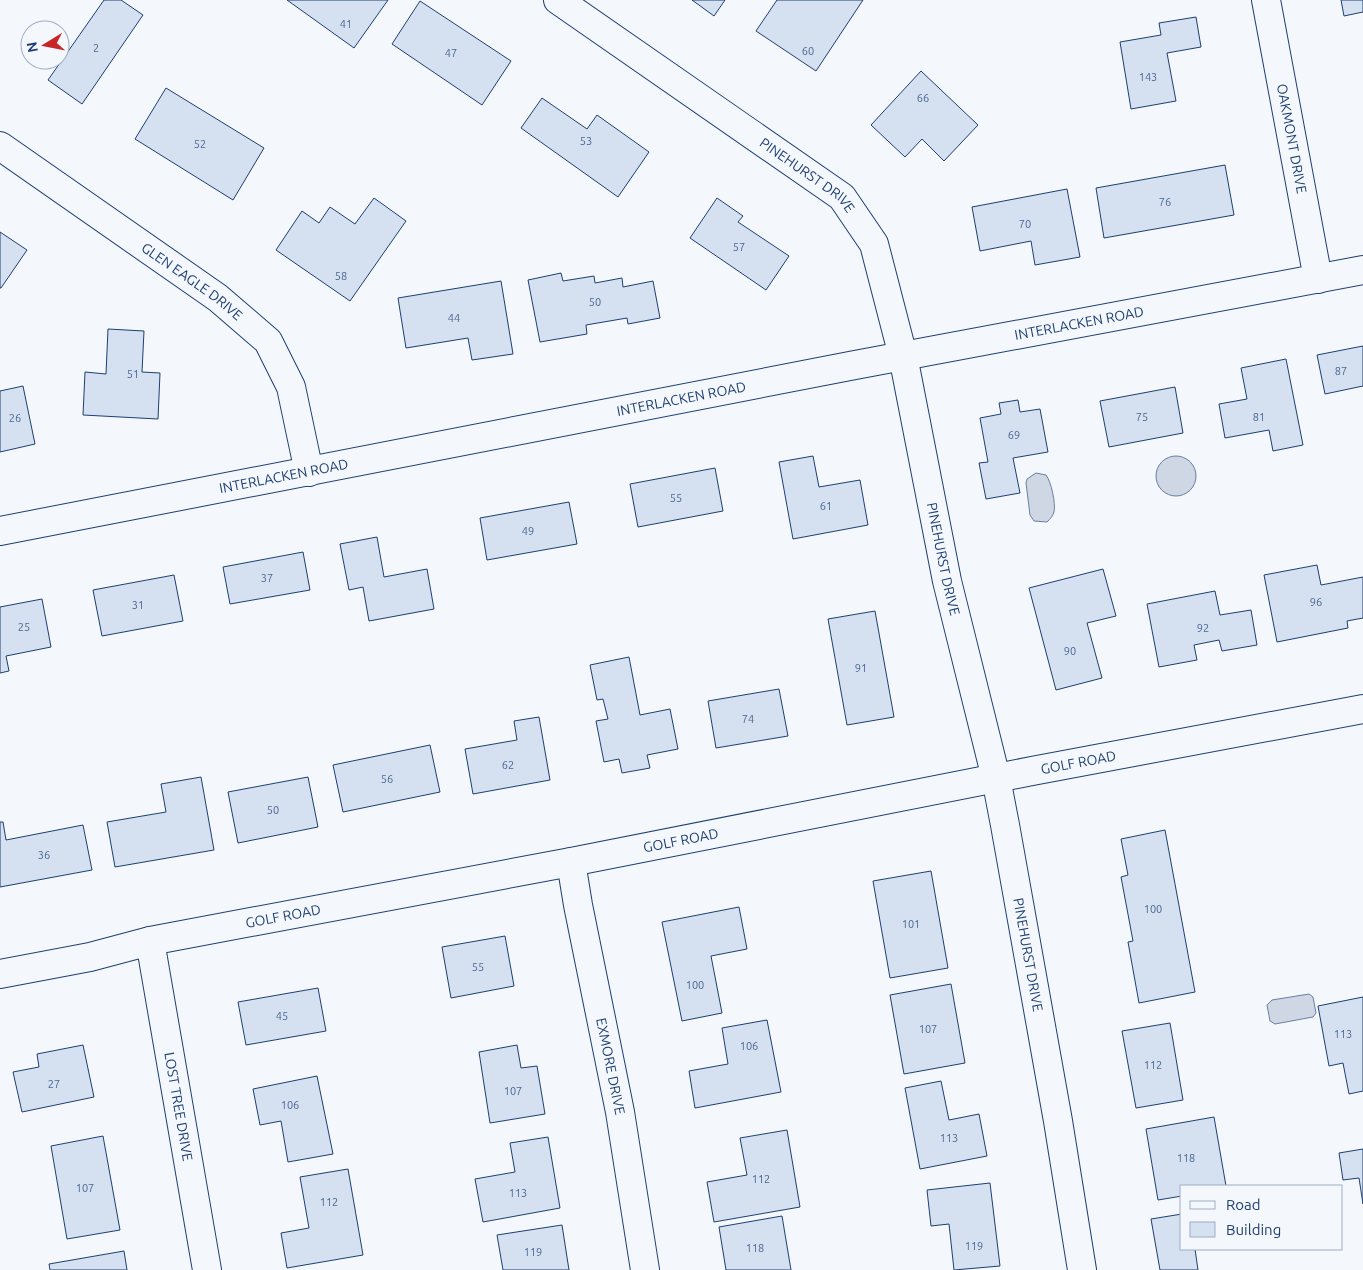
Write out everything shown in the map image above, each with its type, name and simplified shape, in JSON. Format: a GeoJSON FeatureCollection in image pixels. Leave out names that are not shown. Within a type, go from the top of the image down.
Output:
{"type":"FeatureCollection","features":[{"type":"Feature","properties":{"kind":"street","name":"PINEHURST DRIVE"},"geometry":{"type":"LineString","coordinates":[[558,0],[842,197],[874,244],[902,356],[946,581],[996,778],[1058,1120],[1082,1270]]}},
{"type":"Feature","properties":{"kind":"street","name":"OAKMONT DRIVE"},"geometry":{"type":"LineString","coordinates":[[1266,0],[1318,279]]}},
{"type":"Feature","properties":{"kind":"street","name":"GLEN EAGLE DRIVE"},"geometry":{"type":"LineString","coordinates":[[0,146],[218,298],[268,340],[291,387],[309,472]]}},
{"type":"Feature","properties":{"kind":"street","name":"INTERLACKEN ROAD"},"geometry":{"type":"LineString","coordinates":[[0,531],[902,356],[1363,270]]}},
{"type":"Feature","properties":{"kind":"street","name":"GOLF ROAD"},"geometry":{"type":"LineString","coordinates":[[0,974],[90,957],[150,941],[1363,709]]}},
{"type":"Feature","properties":{"kind":"street","name":"EXMORE DRIVE"},"geometry":{"type":"LineString","coordinates":[[571,862],[620,1112],[646,1270]]}},
{"type":"Feature","properties":{"kind":"street","name":"LOST TREE DRIVE"},"geometry":{"type":"LineString","coordinates":[[150,941],[207,1270]]}},
{"type":"Feature","properties":{"kind":"shaded area"},"geometry":{"type":"Polygon","coordinates":[[[1176,456],[1190,462],[1196,476],[1190,490],[1176,496],[1162,490],[1156,476],[1162,462],[1176,456]]]}},
{"type":"Feature","properties":{"kind":"shaded area"},"geometry":{"type":"Polygon","coordinates":[[[1036,473],[1046,475],[1053,493],[1054,512],[1047,522],[1034,521],[1030,515],[1026,483],[1027,479],[1036,473]]]}},
{"type":"Feature","properties":{"kind":"shaded area"},"geometry":{"type":"Polygon","coordinates":[[[1309,994],[1313,997],[1316,1013],[1313,1017],[1275,1024],[1270,1021],[1267,1005],[1272,1000],[1309,994]]]}},
{"type":"Feature","properties":{"kind":"building"},"geometry":{"type":"Polygon","coordinates":[[[104,0],[121,0],[143,15],[82,104],[48,80],[55,70],[70,70],[70,49],[104,0]]]}},
{"type":"Feature","properties":{"kind":"building"},"geometry":{"type":"Polygon","coordinates":[[[287,0],[388,0],[354,48],[287,0]]]}},
{"type":"Feature","properties":{"kind":"building"},"geometry":{"type":"Polygon","coordinates":[[[692,0],[725,0],[714,16],[692,0]]]}},
{"type":"Feature","properties":{"kind":"building"},"geometry":{"type":"Polygon","coordinates":[[[777,0],[863,0],[816,71],[756,31],[777,0]]]}},
{"type":"Feature","properties":{"kind":"building"},"geometry":{"type":"Polygon","coordinates":[[[1341,0],[1363,0],[1363,12],[1344,16],[1341,0]]]}},
{"type":"Feature","properties":{"kind":"building"},"geometry":{"type":"Polygon","coordinates":[[[420,1],[511,61],[482,105],[392,44],[420,1]]]}},
{"type":"Feature","properties":{"kind":"building"},"geometry":{"type":"Polygon","coordinates":[[[1196,17],[1201,47],[1167,53],[1176,101],[1131,109],[1120,42],[1161,35],[1159,23],[1196,17]]]}},
{"type":"Feature","properties":{"kind":"building"},"geometry":{"type":"Polygon","coordinates":[[[921,71],[978,125],[944,161],[922,139],[905,157],[871,125],[921,71]]]}},
{"type":"Feature","properties":{"kind":"building"},"geometry":{"type":"Polygon","coordinates":[[[166,88],[264,148],[233,200],[135,139],[166,88]]]}},
{"type":"Feature","properties":{"kind":"building"},"geometry":{"type":"Polygon","coordinates":[[[542,98],[587,129],[597,115],[649,152],[618,197],[521,128],[542,98]]]}},
{"type":"Feature","properties":{"kind":"building"},"geometry":{"type":"Polygon","coordinates":[[[1225,165],[1234,215],[1104,238],[1096,188],[1225,165]]]}},
{"type":"Feature","properties":{"kind":"building"},"geometry":{"type":"Polygon","coordinates":[[[1067,189],[1080,257],[1035,265],[1031,241],[980,251],[972,207],[1067,189]]]}},
{"type":"Feature","properties":{"kind":"building"},"geometry":{"type":"Polygon","coordinates":[[[374,198],[406,221],[350,301],[276,250],[302,211],[319,223],[330,207],[355,224],[374,198]]]}},
{"type":"Feature","properties":{"kind":"building"},"geometry":{"type":"Polygon","coordinates":[[[717,198],[743,216],[738,222],[789,256],[766,290],[690,238],[717,198]]]}},
{"type":"Feature","properties":{"kind":"building"},"geometry":{"type":"Polygon","coordinates":[[[0,232],[27,250],[1,288],[0,288],[0,232]]]}},
{"type":"Feature","properties":{"kind":"building"},"geometry":{"type":"Polygon","coordinates":[[[561,273],[563,281],[594,276],[595,283],[622,278],[623,287],[653,281],[660,318],[628,324],[627,318],[586,325],[587,334],[540,342],[528,280],[561,273]]]}},
{"type":"Feature","properties":{"kind":"building"},"geometry":{"type":"Polygon","coordinates":[[[501,281],[513,354],[472,360],[468,338],[406,348],[398,298],[501,281]]]}},
{"type":"Feature","properties":{"kind":"building"},"geometry":{"type":"Polygon","coordinates":[[[108,329],[144,331],[142,372],[160,373],[158,419],[83,415],[85,372],[106,374],[108,329]]]}},
{"type":"Feature","properties":{"kind":"building"},"geometry":{"type":"Polygon","coordinates":[[[1363,346],[1363,386],[1325,394],[1317,355],[1363,346]]]}},
{"type":"Feature","properties":{"kind":"building"},"geometry":{"type":"Polygon","coordinates":[[[1286,359],[1303,445],[1273,451],[1269,430],[1225,438],[1219,404],[1247,399],[1241,368],[1286,359]]]}},
{"type":"Feature","properties":{"kind":"building"},"geometry":{"type":"Polygon","coordinates":[[[23,386],[35,444],[0,452],[0,391],[23,386]]]}},
{"type":"Feature","properties":{"kind":"building"},"geometry":{"type":"Polygon","coordinates":[[[1175,387],[1183,433],[1109,447],[1100,401],[1175,387]]]}},
{"type":"Feature","properties":{"kind":"building"},"geometry":{"type":"Polygon","coordinates":[[[1018,400],[1020,412],[1040,409],[1048,452],[1013,458],[1020,493],[986,499],[979,463],[988,462],[980,418],[1001,414],[999,403],[1018,400]]]}},
{"type":"Feature","properties":{"kind":"building"},"geometry":{"type":"Polygon","coordinates":[[[813,456],[819,487],[860,480],[868,525],[793,539],[779,462],[813,456]]]}},
{"type":"Feature","properties":{"kind":"building"},"geometry":{"type":"Polygon","coordinates":[[[715,468],[723,511],[638,527],[630,484],[715,468]]]}},
{"type":"Feature","properties":{"kind":"building"},"geometry":{"type":"Polygon","coordinates":[[[569,502],[577,544],[487,560],[480,518],[569,502]]]}},
{"type":"Feature","properties":{"kind":"building"},"geometry":{"type":"Polygon","coordinates":[[[377,537],[384,577],[427,569],[434,609],[369,621],[363,587],[349,590],[340,544],[377,537]]]}},
{"type":"Feature","properties":{"kind":"building"},"geometry":{"type":"Polygon","coordinates":[[[303,552],[310,590],[230,604],[223,567],[303,552]]]}},
{"type":"Feature","properties":{"kind":"building"},"geometry":{"type":"Polygon","coordinates":[[[1317,565],[1321,585],[1363,577],[1363,618],[1347,621],[1348,628],[1277,642],[1264,575],[1317,565]]]}},
{"type":"Feature","properties":{"kind":"building"},"geometry":{"type":"Polygon","coordinates":[[[1103,569],[1116,616],[1087,623],[1102,678],[1056,690],[1029,588],[1103,569]]]}},
{"type":"Feature","properties":{"kind":"building"},"geometry":{"type":"Polygon","coordinates":[[[174,575],[183,621],[102,636],[93,590],[174,575]]]}},
{"type":"Feature","properties":{"kind":"building"},"geometry":{"type":"Polygon","coordinates":[[[1215,591],[1220,615],[1251,610],[1257,645],[1222,651],[1219,640],[1194,645],[1197,660],[1159,667],[1147,604],[1215,591]]]}},
{"type":"Feature","properties":{"kind":"building"},"geometry":{"type":"Polygon","coordinates":[[[42,599],[51,647],[6,656],[9,671],[0,673],[0,607],[42,599]]]}},
{"type":"Feature","properties":{"kind":"building"},"geometry":{"type":"Polygon","coordinates":[[[875,611],[894,717],[847,725],[828,619],[875,611]]]}},
{"type":"Feature","properties":{"kind":"building"},"geometry":{"type":"Polygon","coordinates":[[[629,657],[640,715],[670,709],[678,749],[647,755],[650,768],[622,773],[619,759],[604,762],[596,721],[608,719],[603,699],[597,700],[590,665],[629,657]]]}},
{"type":"Feature","properties":{"kind":"building"},"geometry":{"type":"Polygon","coordinates":[[[779,689],[788,736],[716,748],[708,701],[779,689]]]}},
{"type":"Feature","properties":{"kind":"building"},"geometry":{"type":"Polygon","coordinates":[[[539,717],[550,780],[473,794],[465,749],[517,740],[514,721],[539,717]]]}},
{"type":"Feature","properties":{"kind":"building"},"geometry":{"type":"Polygon","coordinates":[[[430,745],[440,792],[343,812],[333,765],[430,745]]]}},
{"type":"Feature","properties":{"kind":"building"},"geometry":{"type":"Polygon","coordinates":[[[201,777],[214,850],[115,867],[107,822],[166,812],[161,784],[201,777]]]}},
{"type":"Feature","properties":{"kind":"building"},"geometry":{"type":"Polygon","coordinates":[[[308,777],[318,827],[238,843],[228,792],[308,777]]]}},
{"type":"Feature","properties":{"kind":"building"},"geometry":{"type":"Polygon","coordinates":[[[0,822],[3,822],[6,840],[83,825],[92,870],[0,887],[0,822]]]}},
{"type":"Feature","properties":{"kind":"building"},"geometry":{"type":"Polygon","coordinates":[[[1165,830],[1195,992],[1139,1003],[1128,942],[1133,941],[1121,877],[1128,875],[1121,839],[1165,830]]]}},
{"type":"Feature","properties":{"kind":"building"},"geometry":{"type":"Polygon","coordinates":[[[931,871],[948,968],[890,978],[873,881],[931,871]]]}},
{"type":"Feature","properties":{"kind":"building"},"geometry":{"type":"Polygon","coordinates":[[[739,907],[747,949],[711,956],[722,1013],[682,1021],[662,922],[739,907]]]}},
{"type":"Feature","properties":{"kind":"building"},"geometry":{"type":"Polygon","coordinates":[[[505,936],[514,986],[451,998],[442,947],[505,936]]]}},
{"type":"Feature","properties":{"kind":"building"},"geometry":{"type":"Polygon","coordinates":[[[951,984],[965,1063],[904,1074],[890,995],[951,984]]]}},
{"type":"Feature","properties":{"kind":"building"},"geometry":{"type":"Polygon","coordinates":[[[318,988],[326,1031],[246,1045],[238,1002],[318,988]]]}},
{"type":"Feature","properties":{"kind":"building"},"geometry":{"type":"Polygon","coordinates":[[[1363,997],[1363,1091],[1349,1094],[1343,1063],[1329,1066],[1318,1006],[1363,997]]]}},
{"type":"Feature","properties":{"kind":"building"},"geometry":{"type":"Polygon","coordinates":[[[767,1020],[781,1092],[695,1108],[689,1071],[728,1064],[722,1028],[767,1020]]]}},
{"type":"Feature","properties":{"kind":"building"},"geometry":{"type":"Polygon","coordinates":[[[1170,1023],[1183,1100],[1136,1108],[1122,1031],[1170,1023]]]}},
{"type":"Feature","properties":{"kind":"building"},"geometry":{"type":"Polygon","coordinates":[[[83,1045],[94,1097],[22,1112],[13,1072],[39,1067],[37,1054],[83,1045]]]}},
{"type":"Feature","properties":{"kind":"building"},"geometry":{"type":"Polygon","coordinates":[[[517,1045],[521,1068],[537,1066],[545,1114],[490,1123],[479,1052],[517,1045]]]}},
{"type":"Feature","properties":{"kind":"building"},"geometry":{"type":"Polygon","coordinates":[[[317,1076],[333,1154],[288,1162],[281,1121],[260,1125],[253,1089],[317,1076]]]}},
{"type":"Feature","properties":{"kind":"building"},"geometry":{"type":"Polygon","coordinates":[[[941,1081],[949,1120],[979,1114],[987,1156],[920,1169],[905,1088],[941,1081]]]}},
{"type":"Feature","properties":{"kind":"building"},"geometry":{"type":"Polygon","coordinates":[[[1214,1117],[1226,1185],[1180,1185],[1180,1196],[1158,1200],[1146,1129],[1214,1117]]]}},
{"type":"Feature","properties":{"kind":"building"},"geometry":{"type":"Polygon","coordinates":[[[787,1130],[800,1207],[714,1222],[707,1182],[747,1175],[740,1138],[787,1130]]]}},
{"type":"Feature","properties":{"kind":"building"},"geometry":{"type":"Polygon","coordinates":[[[103,1136],[120,1230],[67,1239],[51,1146],[103,1136]]]}},
{"type":"Feature","properties":{"kind":"building"},"geometry":{"type":"Polygon","coordinates":[[[548,1137],[560,1208],[483,1222],[475,1179],[515,1172],[510,1143],[548,1137]]]}},
{"type":"Feature","properties":{"kind":"building"},"geometry":{"type":"Polygon","coordinates":[[[1363,1149],[1363,1204],[1359,1178],[1343,1180],[1339,1153],[1363,1149]]]}},
{"type":"Feature","properties":{"kind":"building"},"geometry":{"type":"Polygon","coordinates":[[[348,1169],[363,1255],[287,1268],[281,1233],[309,1228],[300,1177],[348,1169]]]}},
{"type":"Feature","properties":{"kind":"building"},"geometry":{"type":"Polygon","coordinates":[[[990,1183],[1000,1266],[954,1270],[949,1224],[931,1226],[927,1190],[990,1183]]]}},
{"type":"Feature","properties":{"kind":"building"},"geometry":{"type":"Polygon","coordinates":[[[1180,1214],[1180,1250],[1195,1250],[1198,1270],[1160,1270],[1151,1219],[1180,1214]]]}},
{"type":"Feature","properties":{"kind":"building"},"geometry":{"type":"Polygon","coordinates":[[[782,1216],[791,1270],[726,1270],[719,1227],[782,1216]]]}},
{"type":"Feature","properties":{"kind":"building"},"geometry":{"type":"Polygon","coordinates":[[[562,1225],[569,1270],[503,1270],[497,1235],[562,1225]]]}},
{"type":"Feature","properties":{"kind":"building"},"geometry":{"type":"Polygon","coordinates":[[[124,1251],[127,1270],[50,1270],[49,1264],[124,1251]]]}}]}
